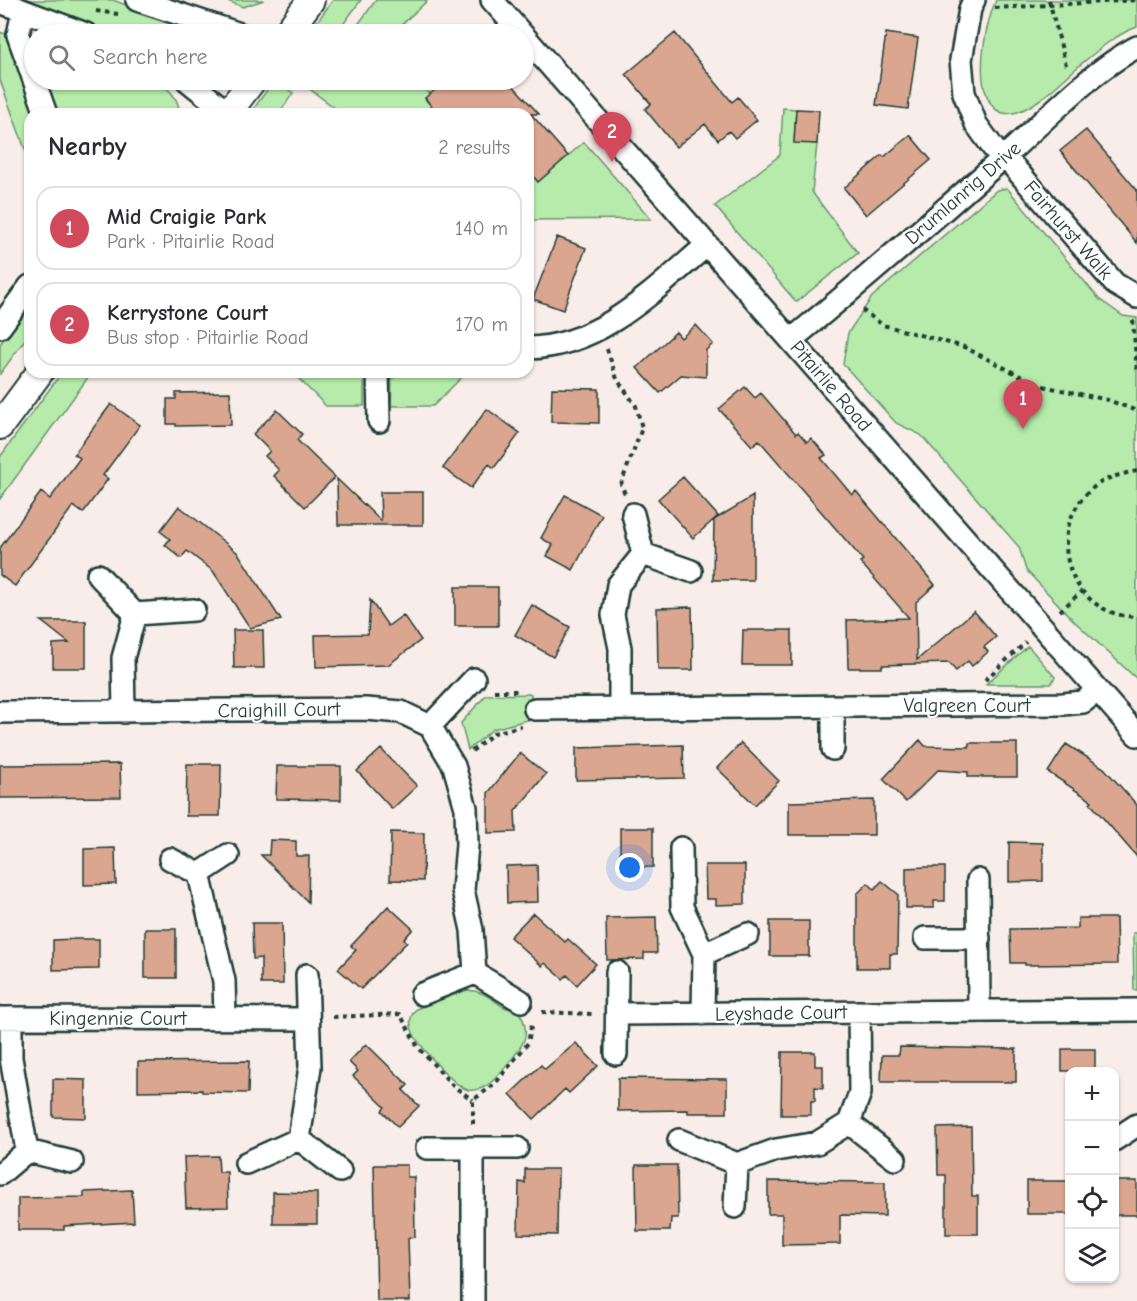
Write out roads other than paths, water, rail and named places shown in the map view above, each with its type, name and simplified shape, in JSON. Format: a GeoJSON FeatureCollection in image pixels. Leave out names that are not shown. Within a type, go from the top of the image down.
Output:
{"type":"FeatureCollection","features":[{"type":"Feature","properties":{"kind":"street"},"geometry":{"type":"LineString","coordinates":[[293,24],[311,0]]}},
{"type":"Feature","properties":{"kind":"street","name":"Pitairlie Road"},"geometry":{"type":"LineString","coordinates":[[492,0],[513,24]]}},
{"type":"Feature","properties":{"kind":"street"},"geometry":{"type":"LineString","coordinates":[[0,2],[59,24]]}},
{"type":"Feature","properties":{"kind":"street","name":"Fairhurst Walk"},"geometry":{"type":"LineString","coordinates":[[972,5],[961,60],[964,93],[976,124],[994,149],[1004,157],[1114,284],[1134,296]]}},
{"type":"Feature","properties":{"kind":"street"},"geometry":{"type":"LineString","coordinates":[[132,8],[198,24]]}},
{"type":"Feature","properties":{"kind":"street"},"geometry":{"type":"LineString","coordinates":[[23,11],[18,35],[24,52]]}},
{"type":"Feature","properties":{"kind":"street","name":"Drumlanrig Drive"},"geometry":{"type":"LineString","coordinates":[[791,340],[844,297],[1074,94],[1122,55],[1137,47]]}},
{"type":"Feature","properties":{"kind":"street","name":"Pitairlie Road"},"geometry":{"type":"LineString","coordinates":[[534,48],[1137,735]]}},
{"type":"Feature","properties":{"kind":"street"},"geometry":{"type":"LineString","coordinates":[[37,90],[44,108]]}},
{"type":"Feature","properties":{"kind":"street"},"geometry":{"type":"LineString","coordinates":[[199,90],[222,108]]}},
{"type":"Feature","properties":{"kind":"street"},"geometry":{"type":"LineString","coordinates":[[232,108],[245,90]]}},
{"type":"Feature","properties":{"kind":"street"},"geometry":{"type":"LineString","coordinates":[[534,347],[569,342],[600,328],[633,308],[707,245]]}},
{"type":"Feature","properties":{"kind":"street"},"geometry":{"type":"LineString","coordinates":[[0,327],[24,294]]}},
{"type":"Feature","properties":{"kind":"street"},"geometry":{"type":"LineString","coordinates":[[0,426],[36,378]]}},
{"type":"Feature","properties":{"kind":"street"},"geometry":{"type":"LineString","coordinates":[[378,378],[379,421]]}},
{"type":"Feature","properties":{"kind":"street"},"geometry":{"type":"LineString","coordinates":[[633,514],[643,554]]}},
{"type":"Feature","properties":{"kind":"street"},"geometry":{"type":"LineString","coordinates":[[643,554],[691,571]]}},
{"type":"Feature","properties":{"kind":"street"},"geometry":{"type":"LineString","coordinates":[[620,708],[620,648],[613,615],[618,585],[643,554]]}},
{"type":"Feature","properties":{"kind":"street"},"geometry":{"type":"LineString","coordinates":[[98,575],[135,614]]}},
{"type":"Feature","properties":{"kind":"street"},"geometry":{"type":"LineString","coordinates":[[135,614],[194,609]]}},
{"type":"Feature","properties":{"kind":"street"},"geometry":{"type":"LineString","coordinates":[[124,712],[123,658],[135,614]]}},
{"type":"Feature","properties":{"kind":"street"},"geometry":{"type":"LineString","coordinates":[[474,679],[430,726],[454,766],[466,808],[467,845],[463,890],[472,930],[475,973]]}},
{"type":"Feature","properties":{"kind":"street","name":"Valgreen Court"},"geometry":{"type":"LineString","coordinates":[[535,709],[1063,704],[1083,702],[1097,691]]}},
{"type":"Feature","properties":{"kind":"street"},"geometry":{"type":"LineString","coordinates":[[833,706],[833,750]]}},
{"type":"Feature","properties":{"kind":"street","name":"Craighill Court"},"geometry":{"type":"LineString","coordinates":[[0,712],[366,709],[401,712],[430,726]]}},
{"type":"Feature","properties":{"kind":"street","name":"Leyshade Court"},"geometry":{"type":"LineString","coordinates":[[681,848],[682,907],[704,954],[703,1014]]}},
{"type":"Feature","properties":{"kind":"street"},"geometry":{"type":"LineString","coordinates":[[200,874],[228,855]]}},
{"type":"Feature","properties":{"kind":"street"},"geometry":{"type":"LineString","coordinates":[[170,859],[200,874]]}},
{"type":"Feature","properties":{"kind":"street"},"geometry":{"type":"LineString","coordinates":[[200,874],[224,981],[225,1018]]}},
{"type":"Feature","properties":{"kind":"street"},"geometry":{"type":"LineString","coordinates":[[978,880],[980,1011]]}},
{"type":"Feature","properties":{"kind":"street"},"geometry":{"type":"LineString","coordinates":[[704,954],[747,934]]}},
{"type":"Feature","properties":{"kind":"street"},"geometry":{"type":"LineString","coordinates":[[925,938],[979,938]]}},
{"type":"Feature","properties":{"kind":"street"},"geometry":{"type":"LineString","coordinates":[[616,1054],[617,972]]}},
{"type":"Feature","properties":{"kind":"street"},"geometry":{"type":"LineString","coordinates":[[422,994],[475,973]]}},
{"type":"Feature","properties":{"kind":"street"},"geometry":{"type":"LineString","coordinates":[[475,973],[521,1001]]}},
{"type":"Feature","properties":{"kind":"street"},"geometry":{"type":"LineString","coordinates":[[299,1139],[310,1067],[307,975]]}},
{"type":"Feature","properties":{"kind":"street","name":"Leyshade Court"},"geometry":{"type":"LineString","coordinates":[[617,1014],[1137,1010]]}},
{"type":"Feature","properties":{"kind":"street","name":"Leyshade Court"},"geometry":{"type":"LineString","coordinates":[[849,1123],[860,1093],[860,1012]]}},
{"type":"Feature","properties":{"kind":"street","name":"Kingennie Court"},"geometry":{"type":"LineString","coordinates":[[27,1150],[5,1018],[308,1018]]}},
{"type":"Feature","properties":{"kind":"street"},"geometry":{"type":"LineString","coordinates":[[679,1140],[737,1164],[776,1150],[817,1143],[849,1123],[895,1159]]}},
{"type":"Feature","properties":{"kind":"street"},"geometry":{"type":"LineString","coordinates":[[1119,1137],[1137,1125]]}},
{"type":"Feature","properties":{"kind":"street"},"geometry":{"type":"LineString","coordinates":[[246,1163],[299,1139]]}},
{"type":"Feature","properties":{"kind":"street"},"geometry":{"type":"LineString","coordinates":[[299,1139],[340,1171]]}},
{"type":"Feature","properties":{"kind":"street"},"geometry":{"type":"LineString","coordinates":[[427,1148],[473,1140],[517,1148]]}},
{"type":"Feature","properties":{"kind":"street"},"geometry":{"type":"LineString","coordinates":[[473,1140],[473,1301]]}},
{"type":"Feature","properties":{"kind":"street"},"geometry":{"type":"LineString","coordinates":[[0,1174],[27,1150],[72,1162]]}},
{"type":"Feature","properties":{"kind":"street"},"geometry":{"type":"LineString","coordinates":[[735,1207],[737,1164]]}},
{"type":"Feature","properties":{"kind":"place","name":"Kerrystone Court"},"geometry":{"type":"Point","coordinates":[612,162]}},
{"type":"Feature","properties":{"kind":"place","name":"Mid Craigie Park"},"geometry":{"type":"Point","coordinates":[1023,429]}}]}
